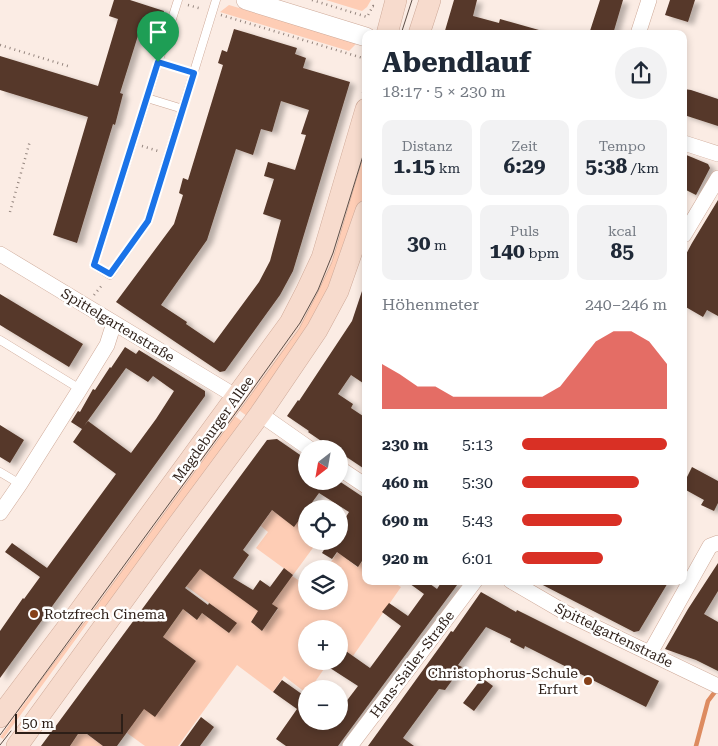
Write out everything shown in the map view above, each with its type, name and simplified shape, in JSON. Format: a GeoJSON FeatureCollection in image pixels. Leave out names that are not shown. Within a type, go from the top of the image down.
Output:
{"type":"FeatureCollection","features":[{"type":"Feature","properties":{"kind":"main road"},"geometry":{"type":"LineString","coordinates":[[420,30],[430,0]]}},
{"type":"Feature","properties":{"kind":"main road"},"geometry":{"type":"LineString","coordinates":[[386,4],[386,30]]}},
{"type":"Feature","properties":{"kind":"main road","name":"Magdeburger Allee"},"geometry":{"type":"LineString","coordinates":[[0,717],[157,507],[290,323],[308,290],[322,258],[362,123]]}},
{"type":"Feature","properties":{"kind":"main road","name":"Magdeburger Allee"},"geometry":{"type":"LineString","coordinates":[[17,746],[260,414],[317,330],[338,290],[362,222]]}},
{"type":"Feature","properties":{"kind":"street"},"geometry":{"type":"LineString","coordinates":[[246,0],[362,36]]}},
{"type":"Feature","properties":{"kind":"street"},"geometry":{"type":"LineString","coordinates":[[639,30],[649,0]]}},
{"type":"Feature","properties":{"kind":"street"},"geometry":{"type":"LineString","coordinates":[[687,144],[718,154]]}},
{"type":"Feature","properties":{"kind":"street"},"geometry":{"type":"LineString","coordinates":[[687,230],[718,178]]}},
{"type":"Feature","properties":{"kind":"street","name":"Spittelgartenstraße"},"geometry":{"type":"LineString","coordinates":[[0,254],[235,397]]}},
{"type":"Feature","properties":{"kind":"street"},"geometry":{"type":"LineString","coordinates":[[0,513],[107,345],[114,323]]}},
{"type":"Feature","properties":{"kind":"street"},"geometry":{"type":"LineString","coordinates":[[260,414],[298,441]]}},
{"type":"Feature","properties":{"kind":"street"},"geometry":{"type":"LineString","coordinates":[[348,474],[362,483]]}},
{"type":"Feature","properties":{"kind":"street"},"geometry":{"type":"LineString","coordinates":[[650,653],[710,546],[718,543]]}},
{"type":"Feature","properties":{"kind":"street","name":"Hans-Sailer-Straße"},"geometry":{"type":"LineString","coordinates":[[350,746],[472,585]]}},
{"type":"Feature","properties":{"kind":"street","name":"Spittelgartenstraße"},"geometry":{"type":"LineString","coordinates":[[518,585],[566,613],[713,684]]}},
{"type":"Feature","properties":{"kind":"lane"},"geometry":{"type":"LineString","coordinates":[[178,1],[94,265],[110,274],[148,221],[216,0]]}},
{"type":"Feature","properties":{"kind":"lane"},"geometry":{"type":"LineString","coordinates":[[147,98],[183,109]]}},
{"type":"Feature","properties":{"kind":"lane"},"geometry":{"type":"LineString","coordinates":[[0,340],[80,389]]}},
{"type":"Feature","properties":{"kind":"lane"},"geometry":{"type":"LineString","coordinates":[[0,472],[20,484]]}},
{"type":"Feature","properties":{"kind":"path"},"geometry":{"type":"LineString","coordinates":[[312,0],[367,17],[373,6],[386,4]]}},
{"type":"Feature","properties":{"kind":"path"},"geometry":{"type":"LineString","coordinates":[[178,1],[362,58]]}},
{"type":"Feature","properties":{"kind":"path"},"geometry":{"type":"LineString","coordinates":[[0,45],[70,67]]}},
{"type":"Feature","properties":{"kind":"path"},"geometry":{"type":"LineString","coordinates":[[158,62],[194,73]]}},
{"type":"Feature","properties":{"kind":"path"},"geometry":{"type":"LineString","coordinates":[[10,212],[30,141]]}},
{"type":"Feature","properties":{"kind":"path"},"geometry":{"type":"LineString","coordinates":[[132,143],[169,154]]}},
{"type":"Feature","properties":{"kind":"path"},"geometry":{"type":"LineString","coordinates":[[86,306],[110,274]]}},
{"type":"Feature","properties":{"kind":"shaded area"},"geometry":{"type":"Polygon","coordinates":[[[326,0],[371,0],[362,11],[326,0]]]}},
{"type":"Feature","properties":{"kind":"shaded area"},"geometry":{"type":"Polygon","coordinates":[[[229,5],[357,43],[349,51],[220,12],[229,5]]]}},
{"type":"Feature","properties":{"kind":"shaded area"},"geometry":{"type":"Polygon","coordinates":[[[362,134],[362,211],[348,262],[251,419],[236,408],[294,326],[362,134]]]}},
{"type":"Feature","properties":{"kind":"shaded area"},"geometry":{"type":"Polygon","coordinates":[[[232,414],[247,425],[99,621],[85,610],[232,414]]]}},
{"type":"Feature","properties":{"kind":"shaded area"},"geometry":{"type":"Polygon","coordinates":[[[272,510],[294,526],[298,521],[298,550],[311,550],[304,560],[298,560],[298,568],[293,575],[256,548],[268,532],[261,526],[272,510]]]}},
{"type":"Feature","properties":{"kind":"shaded area"},"geometry":{"type":"Polygon","coordinates":[[[360,520],[362,521],[362,540],[348,560],[332,560],[339,550],[348,550],[348,537],[360,520]]]}},
{"type":"Feature","properties":{"kind":"shaded area"},"geometry":{"type":"Polygon","coordinates":[[[348,560],[357,567],[362,562],[362,585],[398,585],[401,587],[353,656],[348,652],[348,620],[298,620],[298,670],[323,670],[316,680],[298,680],[298,687],[284,676],[273,692],[237,665],[178,746],[145,746],[127,733],[132,725],[112,697],[196,661],[163,637],[188,602],[191,604],[186,612],[197,620],[202,613],[229,633],[236,623],[186,586],[199,568],[245,601],[266,600],[251,622],[262,631],[278,609],[272,604],[292,576],[298,580],[298,610],[348,610],[348,560]]]}},
{"type":"Feature","properties":{"kind":"shaded area"},"geometry":{"type":"Polygon","coordinates":[[[86,619],[89,621],[3,739],[0,737],[86,619]]]}},
{"type":"Feature","properties":{"kind":"shaded area"},"geometry":{"type":"Polygon","coordinates":[[[81,730],[103,746],[70,746],[81,730]]]}},
{"type":"Feature","properties":{"kind":"building"},"geometry":{"type":"Polygon","coordinates":[[[114,0],[130,0],[164,11],[158,32],[141,26],[120,93],[123,94],[115,125],[113,124],[77,243],[53,235],[88,117],[0,90],[0,56],[98,86],[118,19],[109,16],[114,0]]]}},
{"type":"Feature","properties":{"kind":"building"},"geometry":{"type":"Polygon","coordinates":[[[454,0],[477,0],[473,16],[499,23],[500,19],[539,30],[445,30],[454,0]]]}},
{"type":"Feature","properties":{"kind":"building"},"geometry":{"type":"Polygon","coordinates":[[[600,0],[623,0],[614,30],[590,30],[600,0]]]}},
{"type":"Feature","properties":{"kind":"building"},"geometry":{"type":"Polygon","coordinates":[[[670,0],[695,0],[688,22],[665,15],[670,0]]]}},
{"type":"Feature","properties":{"kind":"building"},"geometry":{"type":"Polygon","coordinates":[[[234,29],[297,48],[295,54],[306,58],[303,68],[350,82],[293,271],[280,295],[225,371],[220,372],[116,302],[174,224],[183,195],[179,193],[183,178],[188,180],[223,65],[218,63],[222,50],[227,52],[234,29]],[[281,101],[272,132],[261,129],[253,155],[236,149],[207,240],[161,305],[214,343],[259,282],[270,261],[281,220],[263,214],[274,179],[264,176],[268,162],[295,170],[306,135],[301,134],[309,110],[281,101]]]}},
{"type":"Feature","properties":{"kind":"building"},"geometry":{"type":"Polygon","coordinates":[[[687,89],[718,99],[718,126],[687,116],[687,89]]]}},
{"type":"Feature","properties":{"kind":"building"},"geometry":{"type":"Polygon","coordinates":[[[687,155],[708,164],[710,168],[696,195],[687,190],[687,155]]]}},
{"type":"Feature","properties":{"kind":"building"},"geometry":{"type":"Polygon","coordinates":[[[718,200],[718,316],[707,310],[703,317],[687,308],[687,252],[718,200]]]}},
{"type":"Feature","properties":{"kind":"building"},"geometry":{"type":"Polygon","coordinates":[[[362,291],[362,382],[351,375],[338,394],[353,404],[351,408],[362,415],[362,467],[348,458],[348,440],[320,440],[287,416],[352,321],[362,291]]]}},
{"type":"Feature","properties":{"kind":"building"},"geometry":{"type":"Polygon","coordinates":[[[0,294],[83,344],[69,367],[0,325],[0,294]]]}},
{"type":"Feature","properties":{"kind":"building"},"geometry":{"type":"Polygon","coordinates":[[[125,347],[136,354],[139,350],[205,391],[205,396],[0,678],[0,631],[40,577],[5,552],[12,543],[47,568],[116,474],[73,442],[82,429],[71,422],[78,411],[80,412],[93,389],[95,390],[125,347]],[[126,368],[84,426],[88,421],[131,453],[174,391],[153,376],[148,382],[126,368]]]}},
{"type":"Feature","properties":{"kind":"building"},"geometry":{"type":"Polygon","coordinates":[[[0,425],[24,440],[10,463],[0,457],[0,425]]]}},
{"type":"Feature","properties":{"kind":"building"},"geometry":{"type":"Polygon","coordinates":[[[277,439],[298,453],[298,490],[348,490],[348,487],[362,496],[362,561],[358,567],[337,552],[332,559],[322,553],[324,550],[348,550],[348,500],[330,500],[319,493],[314,500],[298,500],[298,522],[294,527],[272,510],[243,550],[249,555],[233,578],[253,590],[260,580],[270,587],[284,568],[293,575],[272,604],[278,608],[262,631],[251,622],[258,611],[200,569],[185,588],[237,623],[229,633],[202,613],[197,620],[183,609],[163,637],[196,661],[155,717],[144,709],[117,746],[103,746],[87,734],[78,734],[70,746],[41,746],[267,440],[277,439]]]}},
{"type":"Feature","properties":{"kind":"building"},"geometry":{"type":"Polygon","coordinates":[[[692,467],[718,481],[718,503],[714,511],[701,505],[704,500],[687,491],[687,477],[692,467]]]}},
{"type":"Feature","properties":{"kind":"building"},"geometry":{"type":"Polygon","coordinates":[[[718,563],[718,591],[704,614],[718,622],[718,671],[696,660],[665,649],[718,563]]]}},
{"type":"Feature","properties":{"kind":"building"},"geometry":{"type":"Polygon","coordinates":[[[412,585],[432,585],[437,589],[440,585],[457,585],[338,746],[286,746],[276,739],[297,709],[273,692],[282,680],[298,691],[298,730],[348,730],[348,699],[358,686],[333,670],[348,670],[348,653],[370,668],[401,626],[382,612],[389,603],[408,616],[424,594],[412,585]]]}},
{"type":"Feature","properties":{"kind":"building"},"geometry":{"type":"Polygon","coordinates":[[[543,585],[667,585],[639,631],[634,632],[543,585]]]}},
{"type":"Feature","properties":{"kind":"building"},"geometry":{"type":"Polygon","coordinates":[[[481,592],[516,612],[517,610],[659,681],[646,707],[525,646],[524,649],[510,642],[511,639],[486,627],[458,665],[462,667],[445,690],[439,689],[403,738],[414,746],[368,746],[481,592]]]}},
{"type":"Feature","properties":{"kind":"building"},"geometry":{"type":"Polygon","coordinates":[[[482,678],[493,686],[474,711],[463,703],[482,678]]]}},
{"type":"Feature","properties":{"kind":"building"},"geometry":{"type":"Polygon","coordinates":[[[201,717],[214,727],[200,746],[180,746],[201,717]]]}},
{"type":"Feature","properties":{"kind":"waterway"},"geometry":{"type":"LineString","coordinates":[[696,746],[708,701],[717,689]]}},
{"type":"Feature","properties":{"kind":"tram line"},"geometry":{"type":"LineString","coordinates":[[402,30],[412,0]]}},
{"type":"Feature","properties":{"kind":"tram line"},"geometry":{"type":"LineString","coordinates":[[0,735],[300,323],[318,290],[333,253],[362,159]]}},
{"type":"Feature","properties":{"kind":"tram line"},"geometry":{"type":"LineString","coordinates":[[0,745],[11,731]]}},
{"type":"Feature","properties":{"kind":"place","name":"Rotzfrech Cinema"},"geometry":{"type":"Point","coordinates":[34,614]}},
{"type":"Feature","properties":{"kind":"place","name":"Christophorus-Schule Erfurt"},"geometry":{"type":"Point","coordinates":[588,681]}},
{"type":"Feature","properties":{"kind":"route"},"geometry":{"type":"LineString","coordinates":[[158,62],[194,73],[148,221],[110,274],[94,265],[158,62]]}}]}
